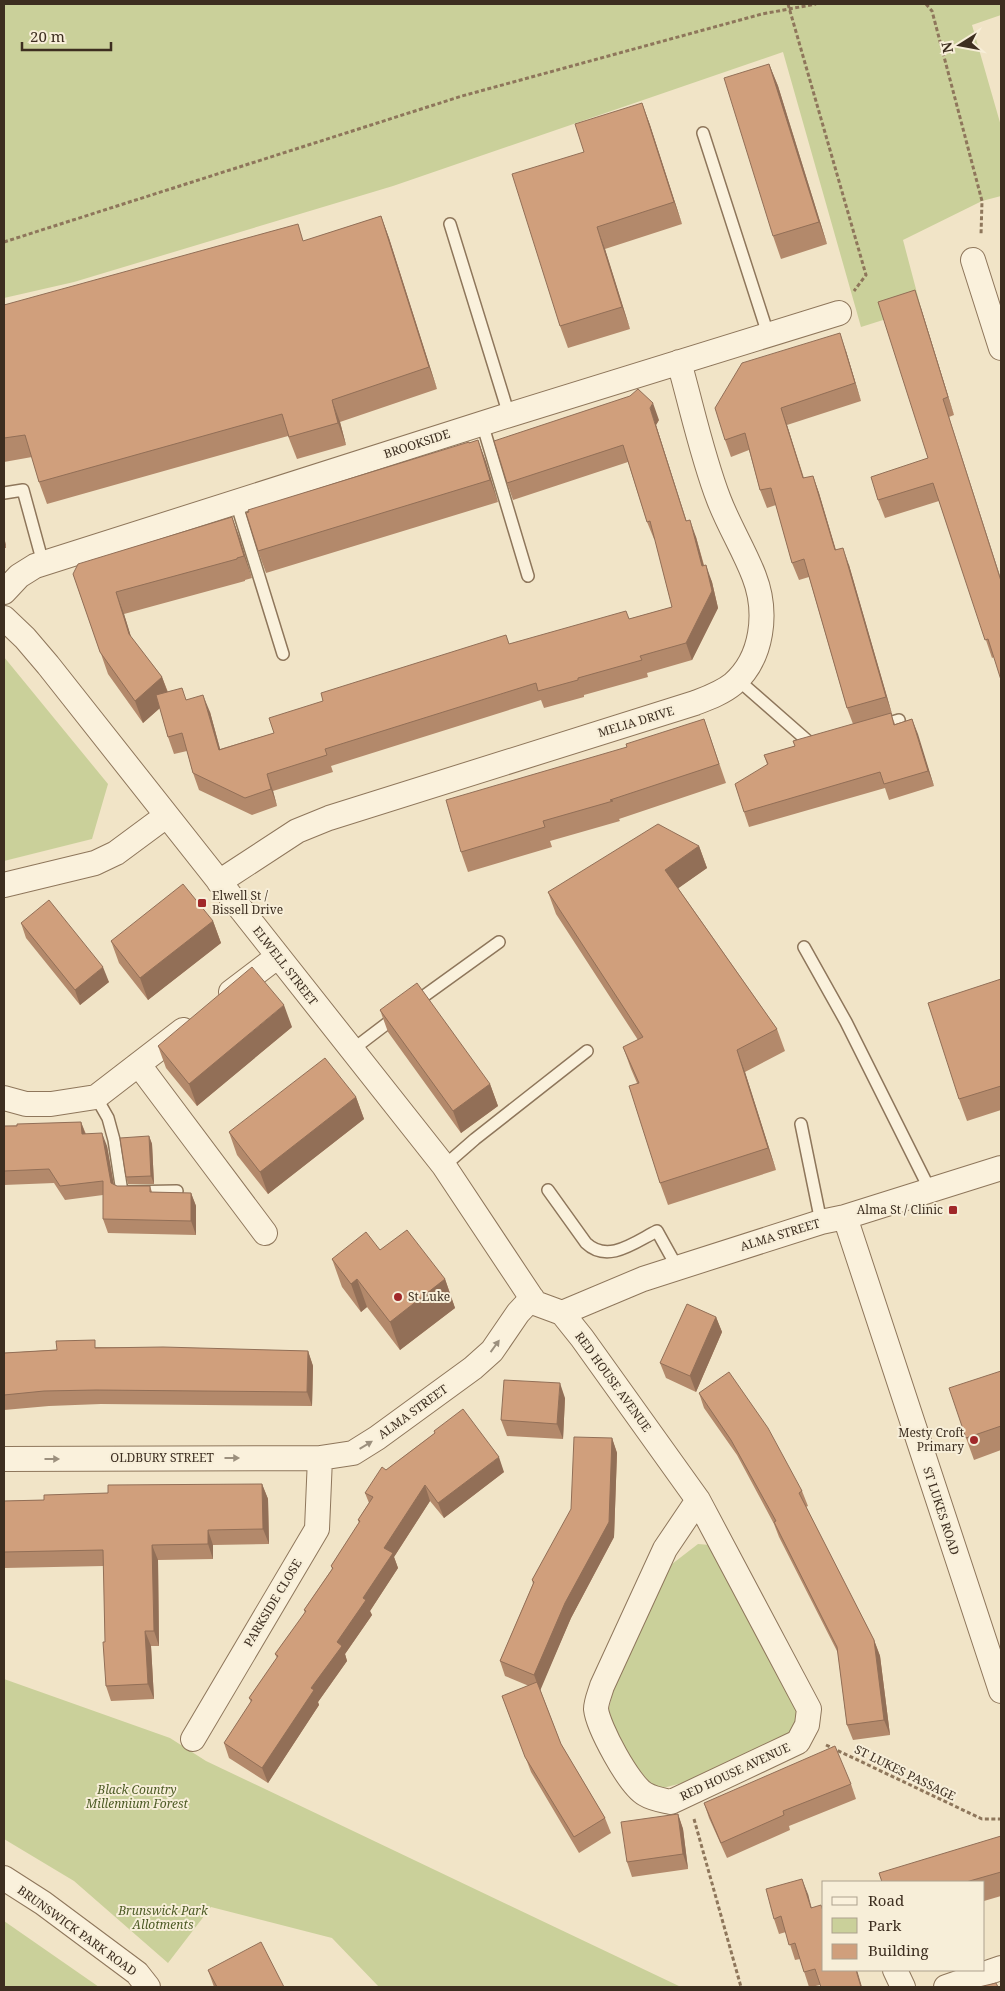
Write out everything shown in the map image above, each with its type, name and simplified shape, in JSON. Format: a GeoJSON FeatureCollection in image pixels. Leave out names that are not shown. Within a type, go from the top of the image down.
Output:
{"type":"FeatureCollection","features":[{"type":"Feature","properties":{"kind":"street"},"geometry":{"type":"LineString","coordinates":[[976,269],[1001,348]]}},
{"type":"Feature","properties":{"kind":"street","name":"BROOKSIDE"},"geometry":{"type":"LineString","coordinates":[[4,592],[19,576],[35,566],[509,414],[839,313]]}},
{"type":"Feature","properties":{"kind":"street","name":"MELIA DRIVE"},"geometry":{"type":"LineString","coordinates":[[219,882],[297,831],[329,818],[696,703],[732,685],[754,655],[761,632],[762,615],[759,596],[754,577],[718,499],[679,362]]}},
{"type":"Feature","properties":{"kind":"street","name":"ELWELL STREET"},"geometry":{"type":"LineString","coordinates":[[4,618],[48,665],[444,1166],[535,1303],[562,1313]]}},
{"type":"Feature","properties":{"kind":"street"},"geometry":{"type":"LineString","coordinates":[[4,885],[95,863],[116,853],[166,816]]}},
{"type":"Feature","properties":{"kind":"street"},"geometry":{"type":"LineString","coordinates":[[4,1098],[26,1104],[42,1104],[96,1097],[277,956]]}},
{"type":"Feature","properties":{"kind":"street"},"geometry":{"type":"LineString","coordinates":[[139,1065],[265,1233]]}},
{"type":"Feature","properties":{"kind":"street","name":"ALMA STREET"},"geometry":{"type":"LineString","coordinates":[[562,1313],[643,1278],[1001,1168]]}},
{"type":"Feature","properties":{"kind":"street","name":"ST LUKES ROAD"},"geometry":{"type":"LineString","coordinates":[[844,1217],[1001,1690]]}},
{"type":"Feature","properties":{"kind":"street","name":"ALMA STREET"},"geometry":{"type":"LineString","coordinates":[[320,1458],[353,1453],[377,1438],[473,1368],[492,1352],[518,1313],[532,1298]]}},
{"type":"Feature","properties":{"kind":"street","name":"RED HOUSE AVENUE"},"geometry":{"type":"LineString","coordinates":[[562,1313],[698,1500],[809,1709],[807,1725],[798,1742],[671,1802],[644,1794],[631,1782],[601,1727],[596,1708],[602,1686],[665,1549],[698,1500]]}},
{"type":"Feature","properties":{"kind":"street","name":"OLDBURY STREET"},"geometry":{"type":"LineString","coordinates":[[4,1459],[320,1458]]}},
{"type":"Feature","properties":{"kind":"street","name":"PARKSIDE CLOSE"},"geometry":{"type":"LineString","coordinates":[[194,1739],[317,1529],[320,1458]]}},
{"type":"Feature","properties":{"kind":"street","name":"BRUNSWICK PARK ROAD"},"geometry":{"type":"LineString","coordinates":[[4,1878],[43,1902],[137,1973],[148,1987]]}},
{"type":"Feature","properties":{"kind":"street"},"geometry":{"type":"LineString","coordinates":[[946,1987],[1001,1968]]}},
{"type":"Feature","properties":{"kind":"street"},"geometry":{"type":"LineString","coordinates":[[895,1971],[903,1987]]}},
{"type":"Feature","properties":{"kind":"lane"},"geometry":{"type":"LineString","coordinates":[[703,133],[768,334]]}},
{"type":"Feature","properties":{"kind":"lane"},"geometry":{"type":"LineString","coordinates":[[450,224],[509,414]]}},
{"type":"Feature","properties":{"kind":"lane"},"geometry":{"type":"LineString","coordinates":[[482,423],[528,576]]}},
{"type":"Feature","properties":{"kind":"lane"},"geometry":{"type":"LineString","coordinates":[[4,493],[23,490],[44,564]]}},
{"type":"Feature","properties":{"kind":"lane"},"geometry":{"type":"LineString","coordinates":[[236,502],[283,654]]}},
{"type":"Feature","properties":{"kind":"lane"},"geometry":{"type":"LineString","coordinates":[[737,679],[810,743],[829,740]]}},
{"type":"Feature","properties":{"kind":"lane"},"geometry":{"type":"LineString","coordinates":[[864,730],[899,720]]}},
{"type":"Feature","properties":{"kind":"lane"},"geometry":{"type":"LineString","coordinates":[[352,1050],[499,942]]}},
{"type":"Feature","properties":{"kind":"lane"},"geometry":{"type":"LineString","coordinates":[[804,947],[846,1022],[930,1190]]}},
{"type":"Feature","properties":{"kind":"lane"},"geometry":{"type":"LineString","coordinates":[[444,1166],[474,1139],[587,1051]]}},
{"type":"Feature","properties":{"kind":"lane"},"geometry":{"type":"LineString","coordinates":[[96,1097],[108,1118],[114,1140],[122,1192],[177,1192]]}},
{"type":"Feature","properties":{"kind":"lane"},"geometry":{"type":"LineString","coordinates":[[801,1124],[821,1222]]}},
{"type":"Feature","properties":{"kind":"lane"},"geometry":{"type":"LineString","coordinates":[[548,1190],[592,1249],[601,1253],[618,1251],[657,1231],[677,1267]]}},
{"type":"Feature","properties":{"kind":"path"},"geometry":{"type":"LineString","coordinates":[[788,4],[866,275],[839,313]]}},
{"type":"Feature","properties":{"kind":"path"},"geometry":{"type":"LineString","coordinates":[[4,242],[462,96],[752,17],[816,4]]}},
{"type":"Feature","properties":{"kind":"path"},"geometry":{"type":"LineString","coordinates":[[926,4],[932,11],[982,201],[976,269]]}},
{"type":"Feature","properties":{"kind":"path","name":"ST LUKES PASSAGE"},"geometry":{"type":"LineString","coordinates":[[803,1734],[982,1819],[1001,1819]]}},
{"type":"Feature","properties":{"kind":"path"},"geometry":{"type":"LineString","coordinates":[[687,1794],[741,1987]]}},
{"type":"Feature","properties":{"kind":"green space"},"geometry":{"type":"Polygon","coordinates":[[[4,4],[1001,4],[1001,15],[972,25],[1001,126],[1001,196],[982,201],[903,240],[921,308],[861,327],[783,52],[393,186],[74,282],[4,298],[4,4]]]}},
{"type":"Feature","properties":{"kind":"green space"},"geometry":{"type":"Polygon","coordinates":[[[4,657],[108,784],[92,839],[4,861],[4,657]]]}},
{"type":"Feature","properties":{"kind":"green space"},"geometry":{"type":"Polygon","coordinates":[[[698,1544],[710,1545],[802,1714],[799,1726],[786,1738],[682,1783],[663,1788],[653,1786],[623,1751],[610,1720],[609,1708],[616,1680],[672,1564],[698,1544]]]}},
{"type":"Feature","properties":{"kind":"green space","name":"Black Country Millennium Forest"},"geometry":{"type":"Polygon","coordinates":[[[4,1679],[170,1738],[206,1761],[681,1987],[379,1987],[332,1938],[211,1907],[168,1963],[74,1881],[4,1839],[4,1679]]]}},
{"type":"Feature","properties":{"kind":"green space"},"geometry":{"type":"Polygon","coordinates":[[[4,1921],[99,1987],[4,1987],[4,1921]]]}},
{"type":"Feature","properties":{"kind":"building"},"geometry":{"type":"Polygon","coordinates":[[[769,64],[819,222],[773,236],[724,78],[769,64]]]}},
{"type":"Feature","properties":{"kind":"building"},"geometry":{"type":"Polygon","coordinates":[[[642,103],[674,202],[597,227],[622,307],[560,326],[512,174],[584,152],[575,124],[642,103]]]}},
{"type":"Feature","properties":{"kind":"building"},"geometry":{"type":"Polygon","coordinates":[[[381,216],[429,367],[332,400],[338,423],[289,437],[282,414],[39,482],[25,435],[4,438],[4,305],[298,224],[303,241],[381,216]]]}},
{"type":"Feature","properties":{"kind":"building"},"geometry":{"type":"Polygon","coordinates":[[[915,290],[948,397],[943,399],[1001,581],[1001,680],[988,639],[985,640],[933,483],[878,500],[871,477],[928,458],[878,302],[915,290]]]}},
{"type":"Feature","properties":{"kind":"building"},"geometry":{"type":"Polygon","coordinates":[[[840,333],[855,383],[781,408],[803,478],[813,476],[835,550],[843,548],[886,697],[847,708],[804,559],[792,563],[771,488],[760,490],[745,433],[725,440],[715,408],[742,363],[840,333]]]}},
{"type":"Feature","properties":{"kind":"building"},"geometry":{"type":"Polygon","coordinates":[[[638,389],[653,403],[650,408],[686,521],[690,520],[702,566],[706,565],[712,591],[686,643],[640,656],[642,660],[578,678],[578,680],[538,691],[536,683],[325,749],[327,755],[267,774],[271,789],[245,798],[193,773],[182,733],[168,737],[156,695],[182,688],[186,700],[203,695],[219,750],[274,733],[269,718],[323,701],[321,693],[506,635],[509,644],[626,611],[629,619],[672,607],[650,521],[647,522],[623,445],[507,483],[494,441],[630,396],[638,389]]]}},
{"type":"Feature","properties":{"kind":"building"},"geometry":{"type":"Polygon","coordinates":[[[478,440],[490,480],[258,551],[246,513],[249,512],[248,510],[478,440]]]}},
{"type":"Feature","properties":{"kind":"building"},"geometry":{"type":"Polygon","coordinates":[[[232,517],[244,556],[116,592],[129,634],[162,677],[135,701],[100,652],[73,574],[78,564],[232,517]]]}},
{"type":"Feature","properties":{"kind":"building"},"geometry":{"type":"Polygon","coordinates":[[[891,713],[894,725],[912,719],[928,771],[884,784],[880,772],[744,812],[735,784],[768,764],[764,755],[795,746],[793,741],[891,713]]]}},
{"type":"Feature","properties":{"kind":"building"},"geometry":{"type":"Polygon","coordinates":[[[704,719],[719,764],[610,800],[613,801],[543,821],[545,827],[461,852],[446,800],[627,747],[626,744],[704,719]]]}},
{"type":"Feature","properties":{"kind":"building"},"geometry":{"type":"Polygon","coordinates":[[[658,824],[699,846],[665,870],[777,1029],[737,1050],[768,1148],[660,1183],[629,1086],[639,1083],[623,1047],[643,1037],[548,892],[658,824]]]}},
{"type":"Feature","properties":{"kind":"building"},"geometry":{"type":"Polygon","coordinates":[[[183,884],[213,921],[140,978],[111,941],[183,884]]]}},
{"type":"Feature","properties":{"kind":"building"},"geometry":{"type":"Polygon","coordinates":[[[49,900],[103,967],[75,990],[21,923],[49,900]]]}},
{"type":"Feature","properties":{"kind":"building"},"geometry":{"type":"Polygon","coordinates":[[[252,967],[284,1005],[189,1084],[158,1046],[252,967]]]}},
{"type":"Feature","properties":{"kind":"building"},"geometry":{"type":"Polygon","coordinates":[[[1001,979],[1001,1086],[959,1099],[928,1003],[1001,979]]]}},
{"type":"Feature","properties":{"kind":"building"},"geometry":{"type":"Polygon","coordinates":[[[417,983],[490,1084],[453,1111],[380,1010],[417,983]]]}},
{"type":"Feature","properties":{"kind":"building"},"geometry":{"type":"Polygon","coordinates":[[[325,1058],[356,1097],[260,1172],[229,1132],[325,1058]]]}},
{"type":"Feature","properties":{"kind":"building"},"geometry":{"type":"Polygon","coordinates":[[[81,1122],[82,1134],[102,1133],[111,1183],[117,1186],[150,1186],[150,1192],[191,1193],[191,1221],[103,1219],[103,1181],[60,1186],[49,1169],[4,1171],[4,1126],[81,1122]]]}},
{"type":"Feature","properties":{"kind":"building"},"geometry":{"type":"Polygon","coordinates":[[[149,1136],[151,1176],[126,1177],[120,1138],[149,1136]]]}},
{"type":"Feature","properties":{"kind":"building"},"geometry":{"type":"Polygon","coordinates":[[[407,1230],[445,1279],[390,1322],[357,1279],[351,1284],[332,1259],[366,1232],[380,1250],[407,1230]]]}},
{"type":"Feature","properties":{"kind":"building"},"geometry":{"type":"Polygon","coordinates":[[[687,1304],[716,1317],[690,1376],[660,1363],[687,1304]]]}},
{"type":"Feature","properties":{"kind":"building"},"geometry":{"type":"Polygon","coordinates":[[[95,1340],[95,1348],[163,1347],[308,1351],[307,1392],[96,1390],[44,1391],[4,1395],[4,1353],[57,1350],[56,1341],[95,1340]]]}},
{"type":"Feature","properties":{"kind":"building"},"geometry":{"type":"Polygon","coordinates":[[[1001,1371],[1001,1426],[966,1438],[949,1388],[1001,1371]]]}},
{"type":"Feature","properties":{"kind":"building"},"geometry":{"type":"Polygon","coordinates":[[[729,1372],[768,1428],[802,1491],[799,1493],[874,1640],[884,1720],[847,1725],[837,1647],[774,1522],[776,1521],[731,1440],[699,1393],[729,1372]]]}},
{"type":"Feature","properties":{"kind":"building"},"geometry":{"type":"Polygon","coordinates":[[[504,1380],[560,1383],[557,1424],[501,1420],[504,1380]]]}},
{"type":"Feature","properties":{"kind":"building"},"geometry":{"type":"Polygon","coordinates":[[[463,1409],[499,1457],[438,1503],[425,1485],[384,1548],[393,1553],[363,1598],[366,1600],[337,1642],[342,1646],[311,1688],[314,1690],[262,1768],[224,1743],[252,1700],[249,1698],[278,1656],[275,1654],[306,1611],[304,1610],[333,1568],[331,1566],[373,1497],[365,1493],[382,1467],[386,1470],[463,1409]]]}},
{"type":"Feature","properties":{"kind":"building"},"geometry":{"type":"Polygon","coordinates":[[[574,1437],[612,1438],[609,1522],[565,1603],[534,1675],[500,1661],[534,1582],[532,1580],[571,1509],[574,1437]]]}},
{"type":"Feature","properties":{"kind":"building"},"geometry":{"type":"Polygon","coordinates":[[[262,1484],[263,1529],[208,1530],[208,1544],[152,1545],[154,1631],[145,1631],[148,1684],[106,1686],[103,1642],[105,1642],[103,1550],[4,1552],[4,1501],[44,1500],[44,1495],[108,1493],[108,1485],[262,1484]]]}},
{"type":"Feature","properties":{"kind":"building"},"geometry":{"type":"Polygon","coordinates":[[[537,1682],[561,1744],[605,1818],[574,1837],[525,1757],[502,1696],[537,1682]]]}},
{"type":"Feature","properties":{"kind":"building"},"geometry":{"type":"Polygon","coordinates":[[[835,1746],[851,1784],[783,1811],[784,1815],[721,1843],[704,1803],[835,1746]]]}},
{"type":"Feature","properties":{"kind":"building"},"geometry":{"type":"Polygon","coordinates":[[[678,1814],[683,1854],[627,1862],[621,1822],[678,1814]]]}},
{"type":"Feature","properties":{"kind":"building"},"geometry":{"type":"Polygon","coordinates":[[[1001,1836],[1001,1872],[970,1881],[882,1881],[879,1873],[1001,1836]]]}},
{"type":"Feature","properties":{"kind":"building"},"geometry":{"type":"Polygon","coordinates":[[[802,1879],[811,1908],[821,1905],[822,1908],[822,1971],[856,1971],[861,1987],[821,1987],[815,1969],[804,1972],[795,1943],[789,1945],[781,1916],[774,1919],[766,1889],[802,1879]]]}},
{"type":"Feature","properties":{"kind":"building"},"geometry":{"type":"Polygon","coordinates":[[[261,1942],[284,1987],[217,1987],[208,1970],[261,1942]]]}},
{"type":"Feature","properties":{"kind":"building"},"geometry":{"type":"Polygon","coordinates":[[[996,1983],[998,1987],[979,1987],[996,1983]]]}},
{"type":"Feature","properties":{"kind":"place","name":"Elwell St / Bissell Drive"},"geometry":{"type":"Point","coordinates":[202,903]}},
{"type":"Feature","properties":{"kind":"place","name":"Alma St / Clinic"},"geometry":{"type":"Point","coordinates":[953,1210]}},
{"type":"Feature","properties":{"kind":"place","name":"St Luke"},"geometry":{"type":"Point","coordinates":[398,1297]}},
{"type":"Feature","properties":{"kind":"place","name":"Mesty Croft Primary"},"geometry":{"type":"Point","coordinates":[974,1440]}},
{"type":"Feature","properties":{"kind":"park label","name":"Brunswick Park Allotments"},"geometry":{"type":"Point","coordinates":[163,1918]}}]}
